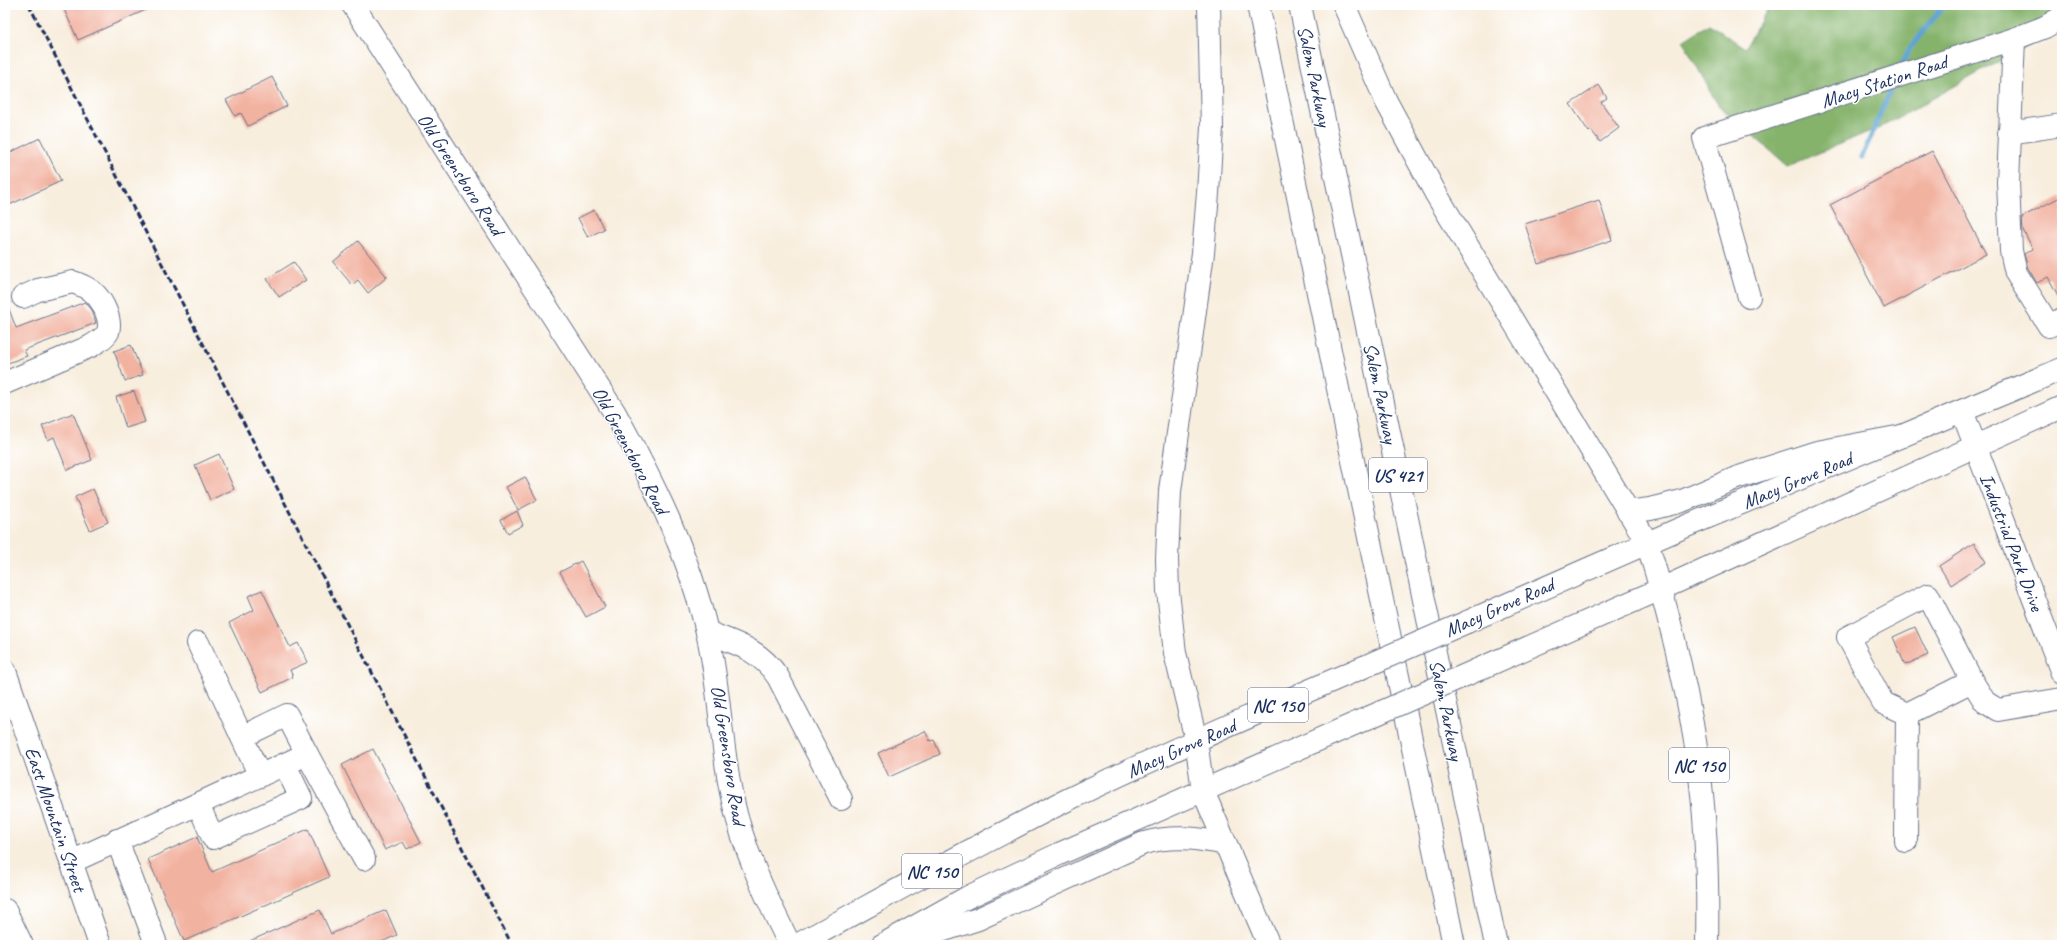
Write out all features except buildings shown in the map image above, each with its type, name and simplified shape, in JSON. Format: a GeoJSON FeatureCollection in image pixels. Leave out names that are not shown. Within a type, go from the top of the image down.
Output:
{"type":"FeatureCollection","features":[{"type":"Feature","properties":{"kind":"main road","name":"Old Greensboro Road"},"geometry":{"type":"LineString","coordinates":[[353,5],[619,420],[652,482],[667,515],[695,589],[707,632],[715,669],[727,768],[739,825],[762,888],[790,945]]}},
{"type":"Feature","properties":{"kind":"main road"},"geometry":{"type":"LineString","coordinates":[[1209,5],[1212,127],[1208,193],[1202,261],[1170,491],[1167,559],[1175,653],[1196,740],[1203,791],[1269,945]]}},
{"type":"Feature","properties":{"kind":"main road","name":"Salem Parkway"},"geometry":{"type":"LineString","coordinates":[[1258,5],[1454,945]]}},
{"type":"Feature","properties":{"kind":"main road","name":"Salem Parkway"},"geometry":{"type":"LineString","coordinates":[[1300,5],[1496,945]]}},
{"type":"Feature","properties":{"kind":"main road"},"geometry":{"type":"LineString","coordinates":[[1344,5],[1386,101],[1436,194],[1647,542]]}},
{"type":"Feature","properties":{"kind":"main road","name":"Macy Station Road"},"geometry":{"type":"LineString","coordinates":[[1749,297],[1704,138],[2014,39],[2045,27],[2062,17]]}},
{"type":"Feature","properties":{"kind":"main road"},"geometry":{"type":"LineString","coordinates":[[2014,39],[2009,133],[2009,233],[2011,251],[2016,273],[2049,326],[2062,319]]}},
{"type":"Feature","properties":{"kind":"main road"},"geometry":{"type":"LineString","coordinates":[[2009,133],[2062,125]]}},
{"type":"Feature","properties":{"kind":"main road"},"geometry":{"type":"LineString","coordinates":[[5,383],[91,346],[104,337],[108,332],[109,323],[105,310],[96,295],[73,282],[38,290],[23,297]]}},
{"type":"Feature","properties":{"kind":"main road","name":"Macy Grove Road"},"geometry":{"type":"LineString","coordinates":[[797,945],[996,836],[1069,799],[1196,740],[1647,542],[2062,369]]}},
{"type":"Feature","properties":{"kind":"main road","name":"Macy Grove Road"},"geometry":{"type":"LineString","coordinates":[[882,945],[968,897],[1059,854],[1661,589],[2062,407]]}},
{"type":"Feature","properties":{"kind":"main road","name":"Industrial Park Drive"},"geometry":{"type":"LineString","coordinates":[[1962,411],[2062,673]]}},
{"type":"Feature","properties":{"kind":"main road"},"geometry":{"type":"LineString","coordinates":[[1628,512],[1661,507],[1682,501],[1736,478],[1817,452],[1902,436]]}},
{"type":"Feature","properties":{"kind":"main road","name":"NC 150"},"geometry":{"type":"LineString","coordinates":[[1647,542],[1661,589],[1686,692],[1702,785],[1708,893],[1707,945]]}},
{"type":"Feature","properties":{"kind":"main road"},"geometry":{"type":"LineString","coordinates":[[1907,714],[1884,703],[1848,637],[1928,595],[1972,681],[1985,702],[1998,710],[2062,700]]}},
{"type":"Feature","properties":{"kind":"main road"},"geometry":{"type":"LineString","coordinates":[[707,632],[750,649],[761,656],[770,666],[778,677],[841,799]]}},
{"type":"Feature","properties":{"kind":"main road"},"geometry":{"type":"LineString","coordinates":[[198,643],[260,776]]}},
{"type":"Feature","properties":{"kind":"main road","name":"East Mountain Street"},"geometry":{"type":"LineString","coordinates":[[5,673],[100,945]]}},
{"type":"Feature","properties":{"kind":"main road"},"geometry":{"type":"LineString","coordinates":[[1907,714],[1972,681]]}},
{"type":"Feature","properties":{"kind":"main road"},"geometry":{"type":"LineString","coordinates":[[1906,841],[1907,714]]}},
{"type":"Feature","properties":{"kind":"main road"},"geometry":{"type":"LineString","coordinates":[[242,736],[287,715],[364,858]]}},
{"type":"Feature","properties":{"kind":"main road"},"geometry":{"type":"LineString","coordinates":[[71,862],[308,754]]}},
{"type":"Feature","properties":{"kind":"main road"},"geometry":{"type":"LineString","coordinates":[[198,804],[213,838],[301,798],[285,765]]}},
{"type":"Feature","properties":{"kind":"main road"},"geometry":{"type":"LineString","coordinates":[[897,945],[978,919],[1144,843],[1163,839],[1184,838],[1226,844]]}},
{"type":"Feature","properties":{"kind":"main road"},"geometry":{"type":"LineString","coordinates":[[117,840],[155,941]]}},
{"type":"Feature","properties":{"kind":"main road"},"geometry":{"type":"LineString","coordinates":[[5,910],[22,945]]}},
{"type":"Feature","properties":{"kind":"green space"},"geometry":{"type":"Polygon","coordinates":[[[1770,5],[2062,5],[2062,26],[1887,124],[1788,166],[1718,105],[1683,41],[1709,24],[1745,48],[1770,5]]]}},
{"type":"Feature","properties":{"kind":"waterway"},"geometry":{"type":"LineString","coordinates":[[1900,69],[1908,51],[1944,5]]}},
{"type":"Feature","properties":{"kind":"waterway"},"geometry":{"type":"LineString","coordinates":[[1862,157],[1893,84]]}},
{"type":"Feature","properties":{"kind":"railway"},"geometry":{"type":"LineString","coordinates":[[29,5],[512,945]]}}]}
